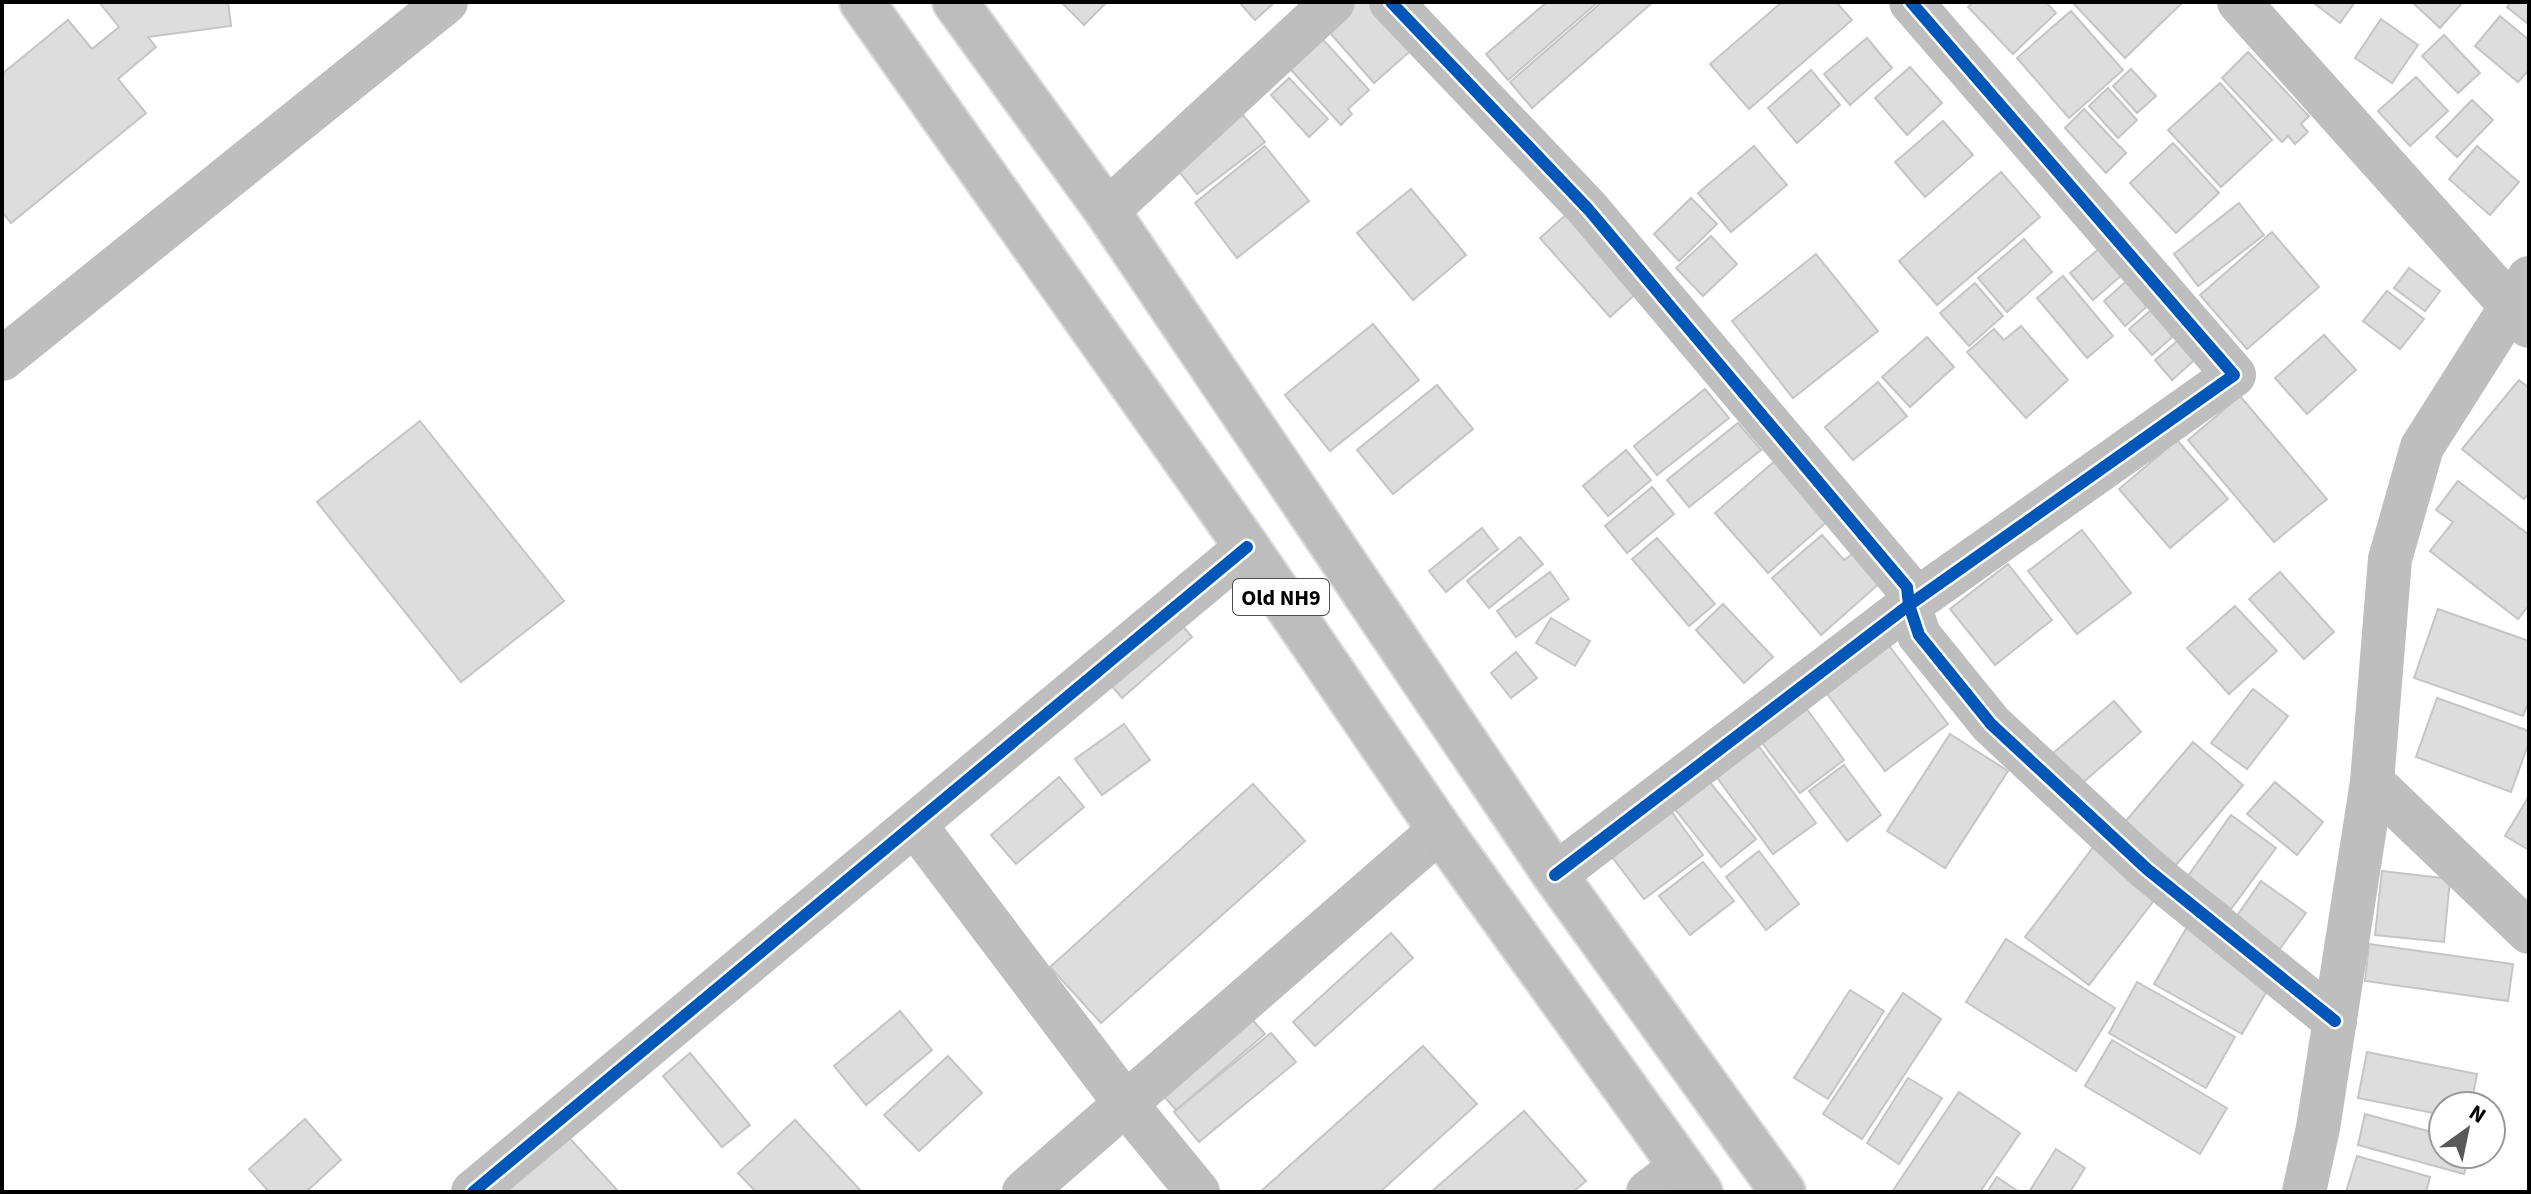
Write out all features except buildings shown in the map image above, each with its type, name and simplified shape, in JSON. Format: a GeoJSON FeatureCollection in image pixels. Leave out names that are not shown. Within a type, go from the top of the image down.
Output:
{"type":"FeatureCollection","features":[{"type":"Feature","properties":{"kind":"main road","name":"Old NH9"},"geometry":{"type":"LineString","coordinates":[[862,2],[1247,547],[1676,1184]]}},
{"type":"Feature","properties":{"kind":"main road","name":"Old NH9"},"geometry":{"type":"LineString","coordinates":[[955,2],[1107,211],[1555,875],[1783,1192]]}},
{"type":"Feature","properties":{"kind":"street"},"geometry":{"type":"LineString","coordinates":[[2,359],[446,2]]}},
{"type":"Feature","properties":{"kind":"street"},"geometry":{"type":"LineString","coordinates":[[1107,211],[1333,2]]}},
{"type":"Feature","properties":{"kind":"street"},"geometry":{"type":"LineString","coordinates":[[1391,2],[1588,209],[1907,587],[1909,605],[1919,635],[1991,724],[2147,869],[2335,1021]]}},
{"type":"Feature","properties":{"kind":"street"},"geometry":{"type":"LineString","coordinates":[[1555,875],[1909,605],[2234,375],[1911,2]]}},
{"type":"Feature","properties":{"kind":"street"},"geometry":{"type":"LineString","coordinates":[[2239,2],[2523,303],[2422,447],[2390,559],[2372,782],[2318,1128],[2304,1192]]}},
{"type":"Feature","properties":{"kind":"street"},"geometry":{"type":"LineString","coordinates":[[473,1192],[1247,547]]}},
{"type":"Feature","properties":{"kind":"street"},"geometry":{"type":"LineString","coordinates":[[2372,782],[2529,932]]}},
{"type":"Feature","properties":{"kind":"street"},"geometry":{"type":"LineString","coordinates":[[915,825],[1125,1103],[1198,1192]]}},
{"type":"Feature","properties":{"kind":"street"},"geometry":{"type":"LineString","coordinates":[[1024,1192],[1440,830]]}},
{"type":"Feature","properties":{"kind":"cycle path"},"geometry":{"type":"LineString","coordinates":[[1391,2],[1588,209],[1907,587],[1909,605],[1919,635],[1991,724],[2147,869],[2335,1021]]}},
{"type":"Feature","properties":{"kind":"cycle path"},"geometry":{"type":"LineString","coordinates":[[1555,875],[1909,605],[2234,375],[1911,2]]}},
{"type":"Feature","properties":{"kind":"cycle path"},"geometry":{"type":"LineString","coordinates":[[473,1192],[1247,547]]}}]}
